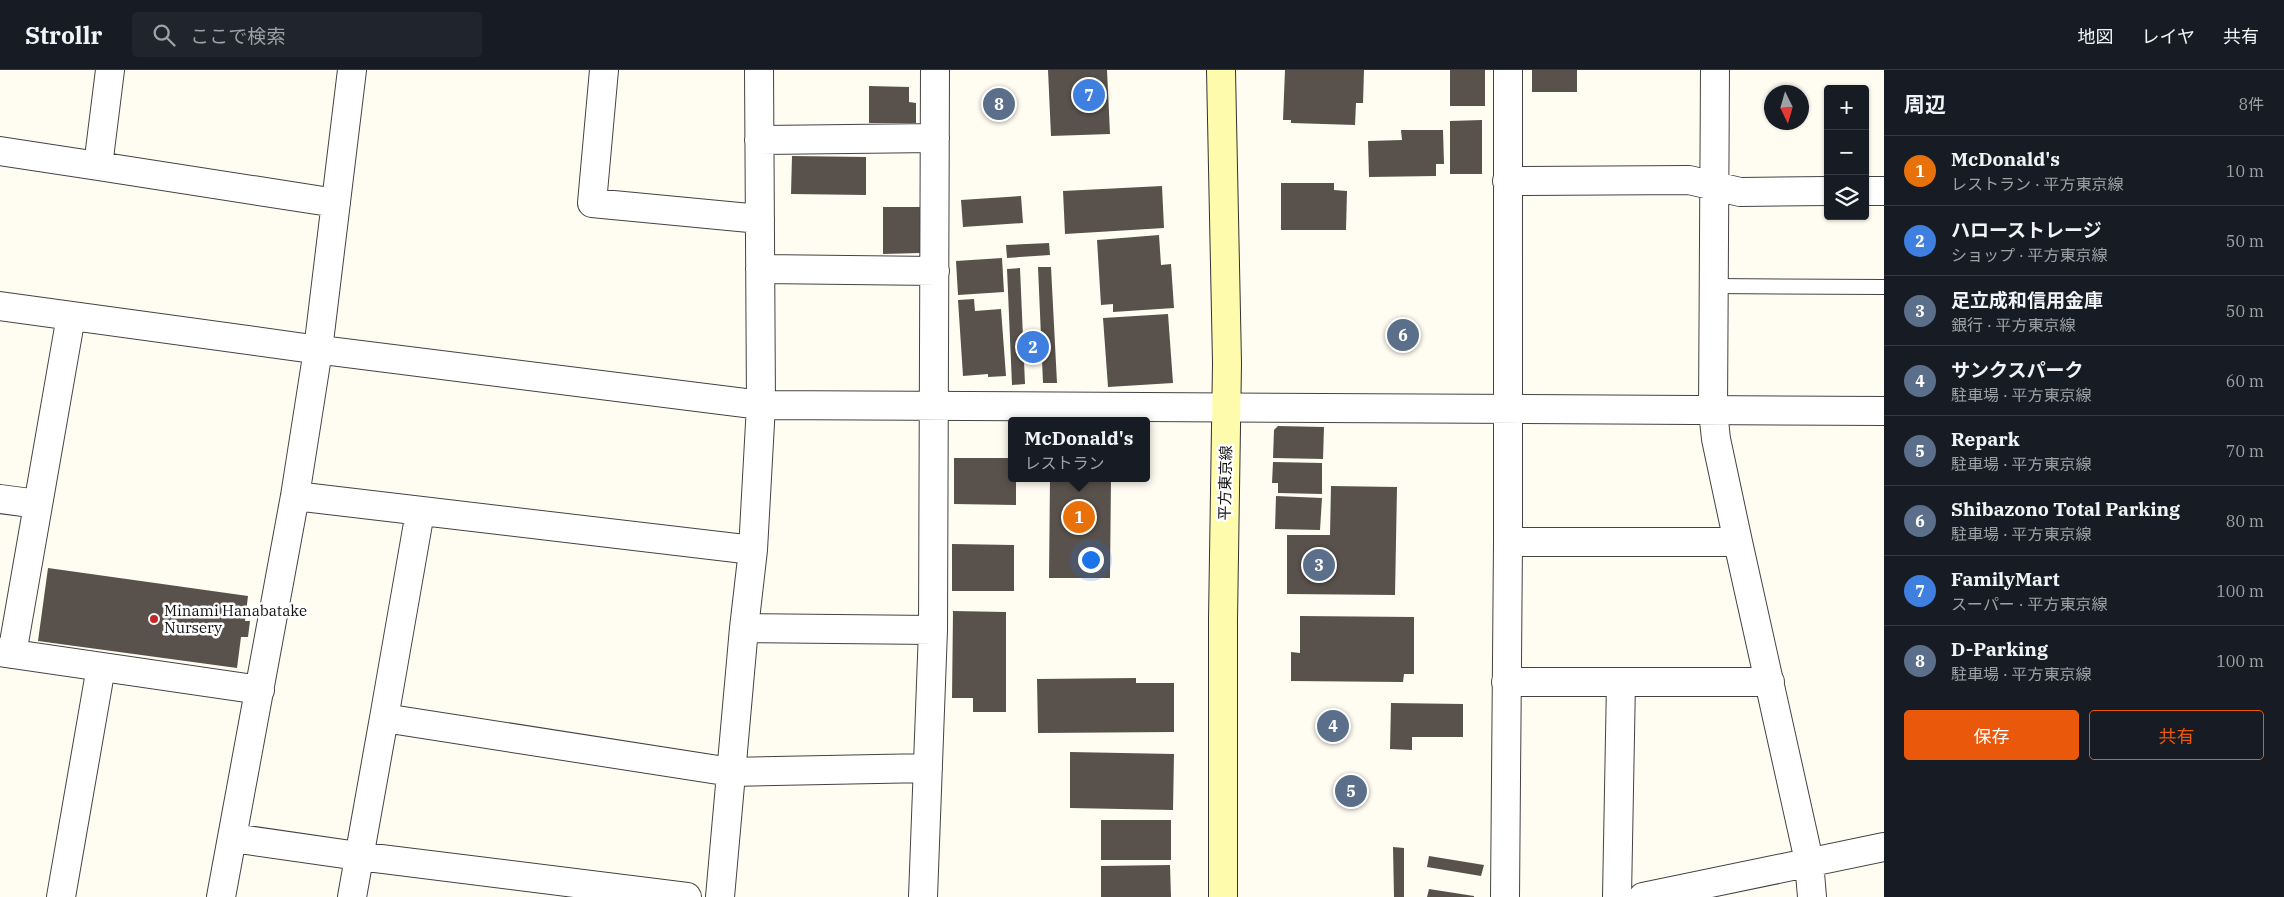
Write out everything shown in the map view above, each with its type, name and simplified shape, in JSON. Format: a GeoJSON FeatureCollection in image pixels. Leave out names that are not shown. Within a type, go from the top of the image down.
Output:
{"type":"FeatureCollection","features":[{"type":"Feature","properties":{"kind":"main road","name":"平方東京線"},"geometry":{"type":"LineString","coordinates":[[1221,70],[1227,407],[1222,620],[1223,897]]}},
{"type":"Feature","properties":{"kind":"street"},"geometry":{"type":"LineString","coordinates":[[98,166],[110,70]]}},
{"type":"Feature","properties":{"kind":"street"},"geometry":{"type":"LineString","coordinates":[[221,897],[295,496],[318,350],[352,70]]}},
{"type":"Feature","properties":{"kind":"street"},"geometry":{"type":"LineString","coordinates":[[604,70],[592,203],[760,219]]}},
{"type":"Feature","properties":{"kind":"street"},"geometry":{"type":"LineString","coordinates":[[720,897],[730,772],[753,550],[761,405],[759,70]]}},
{"type":"Feature","properties":{"kind":"street"},"geometry":{"type":"LineString","coordinates":[[923,897],[934,630],[935,70]]}},
{"type":"Feature","properties":{"kind":"street"},"geometry":{"type":"LineString","coordinates":[[1505,897],[1508,542],[1508,70]]}},
{"type":"Feature","properties":{"kind":"street"},"geometry":{"type":"LineString","coordinates":[[1715,70],[1713,411],[1716,439],[1809,861],[1812,897]]}},
{"type":"Feature","properties":{"kind":"street"},"geometry":{"type":"LineString","coordinates":[[759,140],[935,138]]}},
{"type":"Feature","properties":{"kind":"street"},"geometry":{"type":"LineString","coordinates":[[0,151],[336,204]]}},
{"type":"Feature","properties":{"kind":"street"},"geometry":{"type":"LineString","coordinates":[[1507,181],[1689,180],[1740,192],[1824,191]]}},
{"type":"Feature","properties":{"kind":"street"},"geometry":{"type":"LineString","coordinates":[[1869,191],[1884,190]]}},
{"type":"Feature","properties":{"kind":"street"},"geometry":{"type":"LineString","coordinates":[[760,269],[934,271]]}},
{"type":"Feature","properties":{"kind":"street"},"geometry":{"type":"LineString","coordinates":[[0,306],[318,350],[761,405],[1884,411]]}},
{"type":"Feature","properties":{"kind":"street"},"geometry":{"type":"LineString","coordinates":[[71,316],[38,504],[6,653],[260,690]]}},
{"type":"Feature","properties":{"kind":"street"},"geometry":{"type":"LineString","coordinates":[[295,496],[753,550]]}},
{"type":"Feature","properties":{"kind":"street"},"geometry":{"type":"LineString","coordinates":[[0,499],[38,504]]}},
{"type":"Feature","properties":{"kind":"street"},"geometry":{"type":"LineString","coordinates":[[352,897],[420,512]]}},
{"type":"Feature","properties":{"kind":"street"},"geometry":{"type":"LineString","coordinates":[[1508,542],[1738,542]]}},
{"type":"Feature","properties":{"kind":"street"},"geometry":{"type":"LineString","coordinates":[[744,628],[934,630]]}},
{"type":"Feature","properties":{"kind":"street"},"geometry":{"type":"LineString","coordinates":[[60,897],[100,667]]}},
{"type":"Feature","properties":{"kind":"street"},"geometry":{"type":"LineString","coordinates":[[1506,682],[1770,682]]}},
{"type":"Feature","properties":{"kind":"street"},"geometry":{"type":"LineString","coordinates":[[1617,897],[1621,682]]}},
{"type":"Feature","properties":{"kind":"street"},"geometry":{"type":"LineString","coordinates":[[384,718],[730,772],[928,768]]}},
{"type":"Feature","properties":{"kind":"street"},"geometry":{"type":"LineString","coordinates":[[233,838],[626,893],[687,897]]}},
{"type":"Feature","properties":{"kind":"street"},"geometry":{"type":"LineString","coordinates":[[1643,897],[1809,861],[1884,847]]}},
{"type":"Feature","properties":{"kind":"lane"},"geometry":{"type":"LineString","coordinates":[[1714,286],[1884,287]]}},
{"type":"Feature","properties":{"kind":"building"},"geometry":{"type":"Polygon","coordinates":[[[1048,70],[1107,70],[1110,134],[1051,136],[1048,70]]]}},
{"type":"Feature","properties":{"kind":"building"},"geometry":{"type":"Polygon","coordinates":[[[1285,70],[1364,70],[1363,103],[1356,103],[1355,125],[1291,123],[1291,120],[1283,120],[1285,70]]]}},
{"type":"Feature","properties":{"kind":"building"},"geometry":{"type":"Polygon","coordinates":[[[1450,70],[1485,70],[1485,106],[1450,106],[1450,70]]]}},
{"type":"Feature","properties":{"kind":"building"},"geometry":{"type":"Polygon","coordinates":[[[1532,70],[1577,70],[1577,92],[1532,92],[1532,70]]]}},
{"type":"Feature","properties":{"kind":"building"},"geometry":{"type":"Polygon","coordinates":[[[869,86],[909,87],[909,102],[916,103],[916,123],[869,123],[869,86]]]}},
{"type":"Feature","properties":{"kind":"building"},"geometry":{"type":"Polygon","coordinates":[[[1482,120],[1482,174],[1450,174],[1450,121],[1482,120]]]}},
{"type":"Feature","properties":{"kind":"building"},"geometry":{"type":"Polygon","coordinates":[[[1401,130],[1443,130],[1444,164],[1436,164],[1436,176],[1369,177],[1368,141],[1402,140],[1401,130]]]}},
{"type":"Feature","properties":{"kind":"building"},"geometry":{"type":"Polygon","coordinates":[[[792,156],[866,157],[866,195],[791,194],[792,156]]]}},
{"type":"Feature","properties":{"kind":"building"},"geometry":{"type":"Polygon","coordinates":[[[1281,183],[1334,183],[1334,190],[1347,191],[1346,230],[1281,230],[1281,183]]]}},
{"type":"Feature","properties":{"kind":"building"},"geometry":{"type":"Polygon","coordinates":[[[1162,186],[1164,228],[1065,234],[1063,191],[1162,186]]]}},
{"type":"Feature","properties":{"kind":"building"},"geometry":{"type":"Polygon","coordinates":[[[1021,196],[1023,223],[963,227],[961,200],[1021,196]]]}},
{"type":"Feature","properties":{"kind":"building"},"geometry":{"type":"Polygon","coordinates":[[[883,207],[920,207],[920,253],[883,254],[883,207]]]}},
{"type":"Feature","properties":{"kind":"building"},"geometry":{"type":"Polygon","coordinates":[[[1159,235],[1161,265],[1171,264],[1174,308],[1113,312],[1113,304],[1101,305],[1097,240],[1159,235]]]}},
{"type":"Feature","properties":{"kind":"building"},"geometry":{"type":"Polygon","coordinates":[[[1049,243],[1050,255],[1007,258],[1006,245],[1049,243]]]}},
{"type":"Feature","properties":{"kind":"building"},"geometry":{"type":"Polygon","coordinates":[[[1002,258],[1004,292],[958,295],[956,261],[1002,258]]]}},
{"type":"Feature","properties":{"kind":"building"},"geometry":{"type":"Polygon","coordinates":[[[1038,267],[1051,267],[1057,383],[1043,383],[1038,267]]]}},
{"type":"Feature","properties":{"kind":"building"},"geometry":{"type":"Polygon","coordinates":[[[1020,268],[1025,384],[1012,385],[1007,269],[1020,268]]]}},
{"type":"Feature","properties":{"kind":"building"},"geometry":{"type":"Polygon","coordinates":[[[974,299],[975,311],[1001,309],[1006,376],[988,377],[988,374],[963,376],[958,300],[974,299]]]}},
{"type":"Feature","properties":{"kind":"building"},"geometry":{"type":"Polygon","coordinates":[[[1168,314],[1173,383],[1108,387],[1103,318],[1168,314]]]}},
{"type":"Feature","properties":{"kind":"building"},"geometry":{"type":"Polygon","coordinates":[[[1278,426],[1324,427],[1323,459],[1273,458],[1274,430],[1278,426]]]}},
{"type":"Feature","properties":{"kind":"building"},"geometry":{"type":"Polygon","coordinates":[[[954,458],[1008,458],[1008,482],[1016,482],[1016,505],[954,504],[954,458]]]}},
{"type":"Feature","properties":{"kind":"building"},"geometry":{"type":"Polygon","coordinates":[[[1273,462],[1322,463],[1322,494],[1278,493],[1278,483],[1272,483],[1273,462]]]}},
{"type":"Feature","properties":{"kind":"building"},"geometry":{"type":"Polygon","coordinates":[[[1050,482],[1111,482],[1110,578],[1049,578],[1050,482]]]}},
{"type":"Feature","properties":{"kind":"building"},"geometry":{"type":"Polygon","coordinates":[[[1331,486],[1397,487],[1395,595],[1287,594],[1287,535],[1330,535],[1331,486]]]}},
{"type":"Feature","properties":{"kind":"building"},"geometry":{"type":"Polygon","coordinates":[[[1276,496],[1322,498],[1320,530],[1275,529],[1276,496]]]}},
{"type":"Feature","properties":{"kind":"building"},"geometry":{"type":"Polygon","coordinates":[[[952,544],[1014,545],[1014,591],[952,591],[952,544]]]}},
{"type":"Feature","properties":{"kind":"building"},"geometry":{"type":"Polygon","coordinates":[[[48,568],[248,596],[245,621],[250,621],[248,637],[241,637],[237,668],[38,641],[48,568]]]}},
{"type":"Feature","properties":{"kind":"building"},"geometry":{"type":"Polygon","coordinates":[[[953,611],[1006,612],[1006,712],[973,712],[973,698],[952,698],[953,611]]]}},
{"type":"Feature","properties":{"kind":"building"},"geometry":{"type":"Polygon","coordinates":[[[1300,616],[1414,617],[1414,674],[1404,674],[1403,682],[1291,681],[1291,652],[1300,653],[1300,616]]]}},
{"type":"Feature","properties":{"kind":"building"},"geometry":{"type":"Polygon","coordinates":[[[1136,678],[1136,683],[1174,683],[1174,732],[1038,733],[1037,679],[1136,678]]]}},
{"type":"Feature","properties":{"kind":"building"},"geometry":{"type":"Polygon","coordinates":[[[1391,703],[1463,704],[1463,737],[1412,737],[1412,750],[1390,749],[1391,703]]]}},
{"type":"Feature","properties":{"kind":"building"},"geometry":{"type":"Polygon","coordinates":[[[1070,752],[1174,754],[1173,810],[1070,808],[1070,752]]]}},
{"type":"Feature","properties":{"kind":"building"},"geometry":{"type":"Polygon","coordinates":[[[1101,820],[1171,820],[1171,860],[1101,860],[1101,820]]]}},
{"type":"Feature","properties":{"kind":"building"},"geometry":{"type":"Polygon","coordinates":[[[1393,847],[1404,848],[1404,897],[1394,897],[1393,847]]]}},
{"type":"Feature","properties":{"kind":"building"},"geometry":{"type":"Polygon","coordinates":[[[1429,856],[1484,865],[1481,876],[1427,867],[1429,856]]]}},
{"type":"Feature","properties":{"kind":"building"},"geometry":{"type":"Polygon","coordinates":[[[1170,865],[1171,897],[1101,897],[1101,866],[1170,865]]]}},
{"type":"Feature","properties":{"kind":"building"},"geometry":{"type":"Polygon","coordinates":[[[1429,889],[1474,896],[1474,897],[1427,897],[1429,889]]]}},
{"type":"Feature","properties":{"kind":"place","name":"FamilyMart"},"geometry":{"type":"Point","coordinates":[1089,95]}},
{"type":"Feature","properties":{"kind":"place","name":"D-Parking"},"geometry":{"type":"Point","coordinates":[999,104]}},
{"type":"Feature","properties":{"kind":"place","name":"Shibazono Total Parking"},"geometry":{"type":"Point","coordinates":[1403,335]}},
{"type":"Feature","properties":{"kind":"place","name":"ハローストレージ"},"geometry":{"type":"Point","coordinates":[1033,347]}},
{"type":"Feature","properties":{"kind":"place","name":"McDonald's"},"geometry":{"type":"Point","coordinates":[1079,517]}},
{"type":"Feature","properties":{"kind":"place","name":"足立成和信用金庫"},"geometry":{"type":"Point","coordinates":[1319,565]}},
{"type":"Feature","properties":{"kind":"place","name":"Minami Hanabatake Nursery"},"geometry":{"type":"Point","coordinates":[154,619]}},
{"type":"Feature","properties":{"kind":"place","name":"サンクスパーク"},"geometry":{"type":"Point","coordinates":[1333,726]}},
{"type":"Feature","properties":{"kind":"place","name":"Repark"},"geometry":{"type":"Point","coordinates":[1351,791]}}]}
